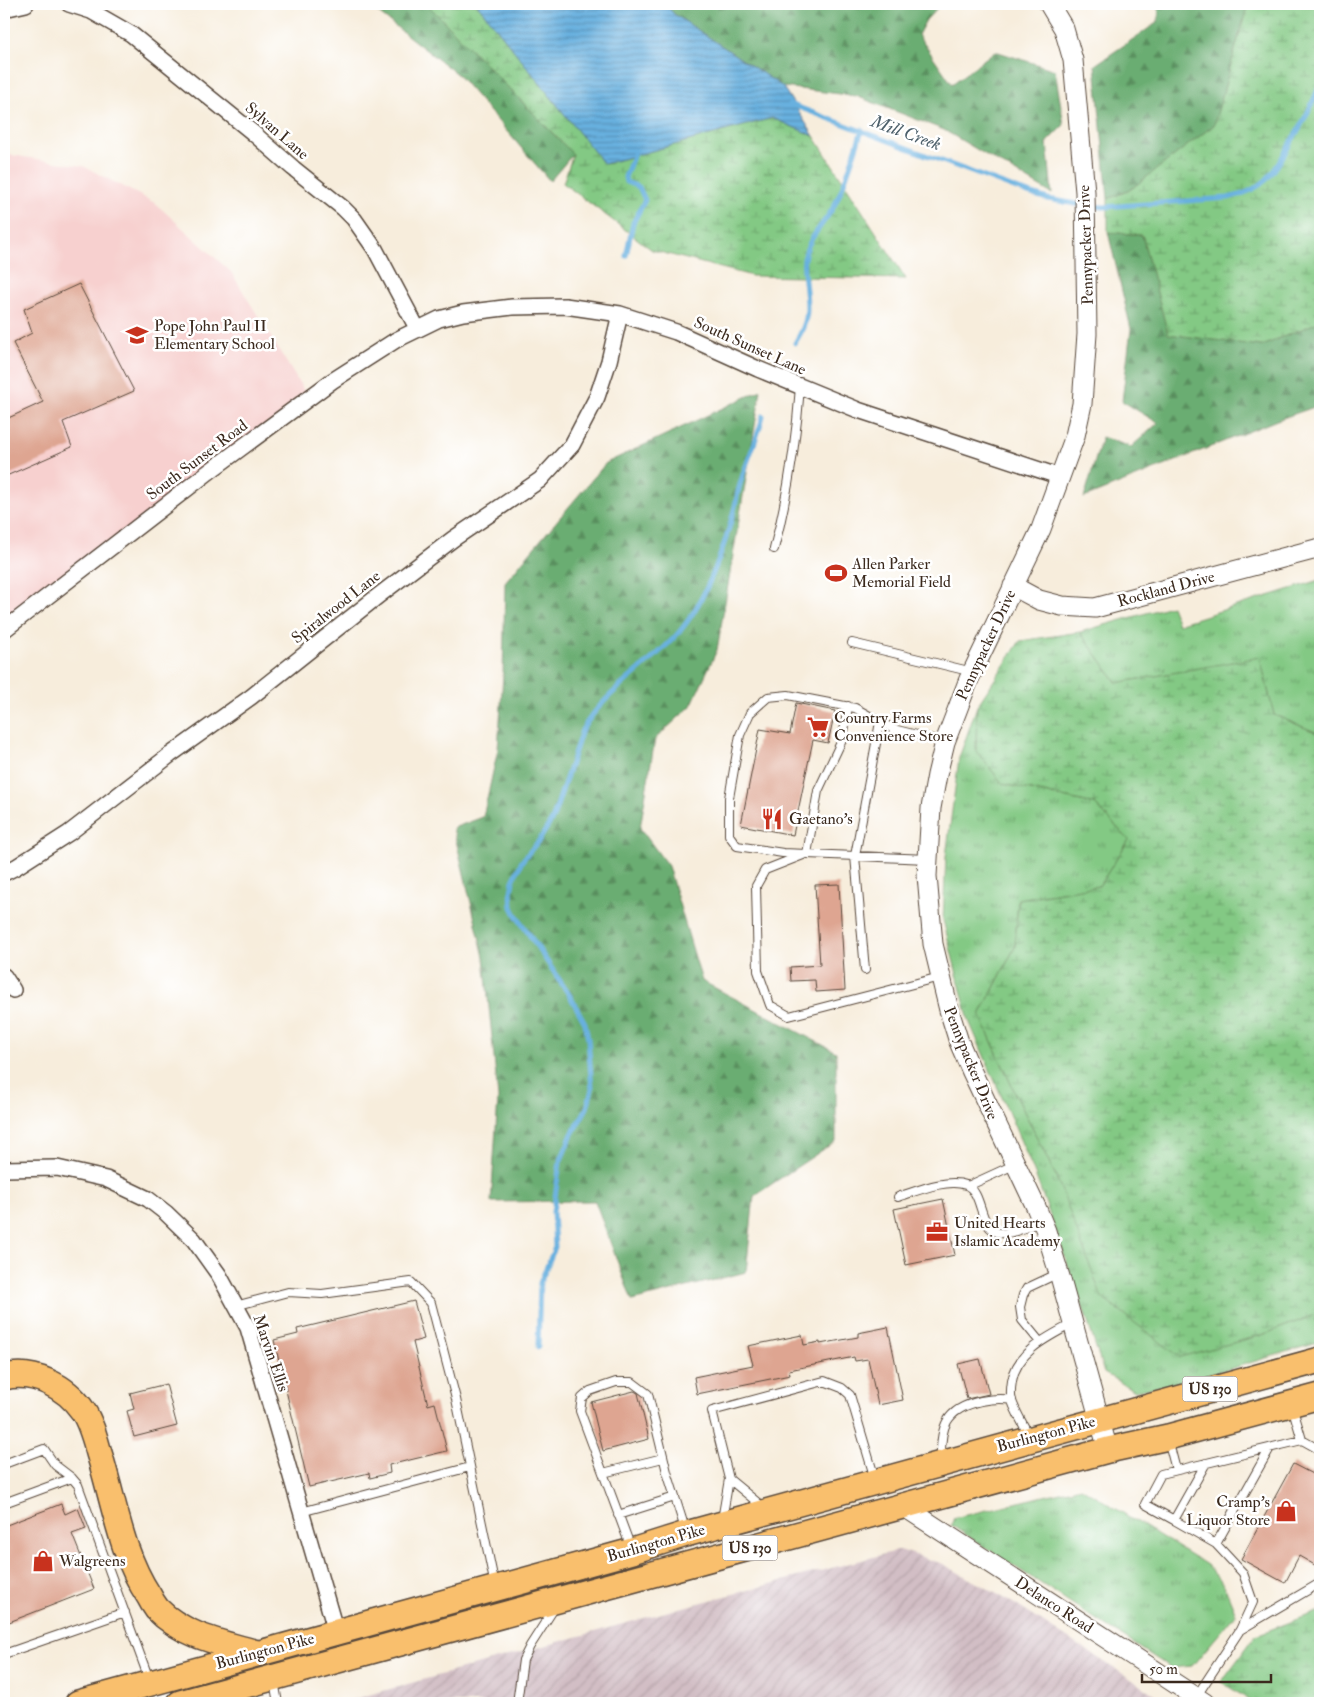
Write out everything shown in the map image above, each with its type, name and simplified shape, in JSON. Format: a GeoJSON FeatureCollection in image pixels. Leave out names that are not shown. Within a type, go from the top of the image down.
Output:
{"type":"FeatureCollection","features":[{"type":"Feature","properties":{"kind":"highway","name":"Burlington Pike"},"geometry":{"type":"LineString","coordinates":[[78,1703],[632,1551],[721,1524],[1030,1438],[1320,1360]]}},
{"type":"Feature","properties":{"kind":"highway"},"geometry":{"type":"LineString","coordinates":[[4,1377],[31,1376],[52,1383],[70,1394],[84,1412],[94,1437],[128,1557],[141,1584],[157,1608],[178,1626],[203,1637],[257,1654]]}},
{"type":"Feature","properties":{"kind":"highway","name":"Burlington Pike"},"geometry":{"type":"LineString","coordinates":[[180,1703],[229,1694],[274,1677],[1108,1450],[1168,1437],[1320,1396]]}},
{"type":"Feature","properties":{"kind":"street"},"geometry":{"type":"LineString","coordinates":[[4,9],[26,4]]}},
{"type":"Feature","properties":{"kind":"street","name":"Sylvan Lane"},"geometry":{"type":"LineString","coordinates":[[69,4],[91,10],[131,34],[343,208],[354,219],[375,249],[417,328]]}},
{"type":"Feature","properties":{"kind":"street","name":"Pennypacker Drive"},"geometry":{"type":"LineString","coordinates":[[1049,4],[1064,29],[1073,60],[1085,192],[1088,334],[1082,404],[1075,436],[1041,529],[973,672],[956,710],[945,742],[936,775],[931,808],[928,859],[930,918],[940,977],[959,1042],[998,1130],[1042,1221],[1059,1273],[1108,1450]]}},
{"type":"Feature","properties":{"kind":"street","name":"South Sunset Lane"},"geometry":{"type":"LineString","coordinates":[[417,328],[439,319],[463,313],[512,307],[565,306],[620,314],[676,332],[800,387],[919,431],[1061,477]]}},
{"type":"Feature","properties":{"kind":"street","name":"Spiralwood Lane"},"geometry":{"type":"LineString","coordinates":[[4,873],[69,833],[170,755],[251,697],[453,539],[540,480],[572,445],[597,397],[609,361],[620,314]]}},
{"type":"Feature","properties":{"kind":"street","name":"South Sunset Road"},"geometry":{"type":"LineString","coordinates":[[4,630],[210,471],[332,381],[374,352],[417,328]]}},
{"type":"Feature","properties":{"kind":"street","name":"Rockland Drive"},"geometry":{"type":"LineString","coordinates":[[1014,586],[1039,600],[1062,606],[1095,608],[1320,548]]}},
{"type":"Feature","properties":{"kind":"street"},"geometry":{"type":"LineString","coordinates":[[4,976],[13,990]]}},
{"type":"Feature","properties":{"kind":"street","name":"Marvin Ellis"},"geometry":{"type":"LineString","coordinates":[[4,1169],[57,1168],[82,1172],[106,1179],[148,1199],[194,1240],[219,1275],[248,1328],[336,1632]]}},
{"type":"Feature","properties":{"kind":"street","name":"Delanco Road"},"geometry":{"type":"LineString","coordinates":[[904,1506],[1200,1700]]}},
{"type":"Feature","properties":{"kind":"lane"},"geometry":{"type":"LineString","coordinates":[[774,549],[792,472],[800,387]]}},
{"type":"Feature","properties":{"kind":"lane"},"geometry":{"type":"LineString","coordinates":[[852,643],[973,672]]}},
{"type":"Feature","properties":{"kind":"lane"},"geometry":{"type":"LineString","coordinates":[[928,859],[783,853],[737,846],[730,835],[730,798],[740,735],[750,712],[768,696],[788,695],[848,706],[893,729],[945,742]]}},
{"type":"Feature","properties":{"kind":"lane"},"geometry":{"type":"LineString","coordinates":[[807,854],[818,791],[843,738],[848,706]]}},
{"type":"Feature","properties":{"kind":"lane"},"geometry":{"type":"LineString","coordinates":[[865,970],[856,856],[880,722]]}},
{"type":"Feature","properties":{"kind":"lane"},"geometry":{"type":"LineString","coordinates":[[807,854],[765,870],[756,886],[758,971],[770,1005],[789,1016],[940,977]]}},
{"type":"Feature","properties":{"kind":"lane"},"geometry":{"type":"LineString","coordinates":[[968,1186],[1016,1164]]}},
{"type":"Feature","properties":{"kind":"lane"},"geometry":{"type":"LineString","coordinates":[[898,1197],[946,1183],[956,1183],[968,1186],[975,1195],[985,1220],[991,1229],[1001,1233],[1014,1231],[1042,1221]]}},
{"type":"Feature","properties":{"kind":"lane"},"geometry":{"type":"LineString","coordinates":[[1040,1342],[1022,1320],[1020,1306],[1023,1295],[1028,1288],[1059,1273]]}},
{"type":"Feature","properties":{"kind":"lane"},"geometry":{"type":"LineString","coordinates":[[235,1306],[288,1292],[322,1294],[411,1282],[431,1303],[456,1399],[496,1588]]}},
{"type":"Feature","properties":{"kind":"lane"},"geometry":{"type":"LineString","coordinates":[[1030,1438],[1012,1400],[1013,1373],[1019,1362],[1040,1342],[1072,1324]]}},
{"type":"Feature","properties":{"kind":"lane"},"geometry":{"type":"LineString","coordinates":[[721,1524],[730,1479],[712,1411],[824,1381],[842,1388],[850,1395],[876,1481]]}},
{"type":"Feature","properties":{"kind":"lane"},"geometry":{"type":"LineString","coordinates":[[632,1551],[580,1411],[582,1398],[590,1391],[616,1382],[632,1382],[648,1394],[663,1458],[686,1534]]}},
{"type":"Feature","properties":{"kind":"lane"},"geometry":{"type":"LineString","coordinates":[[941,1463],[940,1440],[945,1426],[956,1410],[968,1404],[987,1400],[1002,1398],[1012,1400]]}},
{"type":"Feature","properties":{"kind":"lane"},"geometry":{"type":"LineString","coordinates":[[1292,1404],[1302,1440]]}},
{"type":"Feature","properties":{"kind":"lane"},"geometry":{"type":"LineString","coordinates":[[1168,1437],[1176,1470]]}},
{"type":"Feature","properties":{"kind":"lane"},"geometry":{"type":"LineString","coordinates":[[1200,1700],[1240,1630],[1253,1602],[1242,1573],[1216,1544],[1145,1504],[1161,1474],[1302,1440],[1320,1450]]}},
{"type":"Feature","properties":{"kind":"lane"},"geometry":{"type":"LineString","coordinates":[[1216,1544],[1270,1448]]}},
{"type":"Feature","properties":{"kind":"lane"},"geometry":{"type":"LineString","coordinates":[[4,1464],[44,1449],[55,1464],[78,1485],[150,1683]]}},
{"type":"Feature","properties":{"kind":"lane"},"geometry":{"type":"LineString","coordinates":[[603,1473],[663,1458]]}},
{"type":"Feature","properties":{"kind":"lane"},"geometry":{"type":"LineString","coordinates":[[1174,1520],[1206,1464]]}},
{"type":"Feature","properties":{"kind":"lane"},"geometry":{"type":"LineString","coordinates":[[302,1512],[470,1467]]}},
{"type":"Feature","properties":{"kind":"lane"},"geometry":{"type":"LineString","coordinates":[[4,1503],[72,1478]]}},
{"type":"Feature","properties":{"kind":"lane"},"geometry":{"type":"LineString","coordinates":[[730,1479],[769,1511]]}},
{"type":"Feature","properties":{"kind":"lane"},"geometry":{"type":"LineString","coordinates":[[618,1515],[675,1497]]}},
{"type":"Feature","properties":{"kind":"lane"},"geometry":{"type":"LineString","coordinates":[[1240,1630],[1320,1583]]}},
{"type":"Feature","properties":{"kind":"lane"},"geometry":{"type":"LineString","coordinates":[[517,1703],[523,1660],[560,1600]]}},
{"type":"Feature","properties":{"kind":"lane"},"geometry":{"type":"LineString","coordinates":[[4,1654],[124,1612]]}},
{"type":"Feature","properties":{"kind":"lane"},"geometry":{"type":"LineString","coordinates":[[274,1677],[278,1703]]}},
{"type":"Feature","properties":{"kind":"shaded area","name":"Pope John Paul II Elementary School"},"geometry":{"type":"Polygon","coordinates":[[[4,154],[83,166],[155,203],[231,272],[309,399],[4,630],[4,154]]]}},
{"type":"Feature","properties":{"kind":"shaded area"},"geometry":{"type":"Polygon","coordinates":[[[900,1550],[943,1564],[1013,1603],[1168,1703],[340,1703],[680,1608],[900,1550]]]}},
{"type":"Feature","properties":{"kind":"green space"},"geometry":{"type":"Polygon","coordinates":[[[367,4],[427,4],[573,154],[550,181],[458,75],[367,4]]]}},
{"type":"Feature","properties":{"kind":"green space"},"geometry":{"type":"Polygon","coordinates":[[[427,4],[477,4],[604,164],[772,118],[814,136],[906,279],[752,276],[652,250],[563,183],[573,154],[427,4]]]}},
{"type":"Feature","properties":{"kind":"green space"},"geometry":{"type":"Polygon","coordinates":[[[665,4],[941,4],[926,20],[918,35],[952,84],[995,51],[1055,70],[1064,125],[1047,142],[1052,194],[944,130],[856,96],[783,87],[674,14],[665,4]]]}},
{"type":"Feature","properties":{"kind":"green space"},"geometry":{"type":"Polygon","coordinates":[[[1159,4],[1248,4],[1214,125],[1130,190],[1108,199],[1095,65],[1158,22],[1159,4]]]}},
{"type":"Feature","properties":{"kind":"green space"},"geometry":{"type":"Polygon","coordinates":[[[1248,4],[1320,4],[1320,321],[1262,346],[1168,334],[1142,235],[1108,232],[1108,199],[1130,190],[1214,125],[1248,4]]]}},
{"type":"Feature","properties":{"kind":"green space"},"geometry":{"type":"Polygon","coordinates":[[[1108,232],[1142,235],[1168,334],[1262,346],[1320,321],[1320,405],[1277,420],[1084,498],[1102,437],[1131,447],[1158,423],[1122,401],[1131,329],[1108,232]]]}},
{"type":"Feature","properties":{"kind":"green space"},"geometry":{"type":"Polygon","coordinates":[[[761,390],[717,650],[691,706],[655,739],[640,828],[668,866],[702,981],[836,1052],[836,1141],[754,1196],[746,1272],[632,1301],[595,1201],[491,1202],[498,1098],[484,957],[453,828],[483,817],[498,749],[503,675],[505,582],[606,463],[761,390]]]}},
{"type":"Feature","properties":{"kind":"green space"},"geometry":{"type":"Polygon","coordinates":[[[1320,580],[1320,734],[1274,715],[1260,658],[1117,683],[1080,632],[1171,606],[1178,624],[1320,580]]]}},
{"type":"Feature","properties":{"kind":"green space"},"geometry":{"type":"Polygon","coordinates":[[[1080,632],[1117,683],[1260,657],[1274,715],[1320,734],[1320,1313],[1259,1336],[1180,1357],[1102,1298],[1057,1178],[1016,1095],[980,1015],[1015,947],[1018,899],[1099,886],[1129,840],[1095,804],[1003,784],[976,751],[977,706],[1020,641],[1080,632]]]}},
{"type":"Feature","properties":{"kind":"green space"},"geometry":{"type":"Polygon","coordinates":[[[977,706],[976,751],[1003,784],[1095,804],[1129,840],[1099,886],[1018,899],[1015,947],[980,1015],[1016,1095],[1057,1178],[1259,1336],[1320,1313],[1320,1342],[1192,1380],[1135,1391],[1104,1373],[1085,1313],[1035,1174],[969,1021],[943,920],[946,856],[959,758],[977,706]]]}},
{"type":"Feature","properties":{"kind":"green space"},"geometry":{"type":"Polygon","coordinates":[[[1081,1487],[1207,1565],[1224,1585],[1236,1614],[1192,1666],[1171,1668],[951,1525],[954,1518],[1081,1487]]]}},
{"type":"Feature","properties":{"kind":"green space"},"geometry":{"type":"Polygon","coordinates":[[[1320,1611],[1320,1703],[1254,1703],[1221,1682],[1256,1635],[1320,1611]]]}},
{"type":"Feature","properties":{"kind":"water"},"geometry":{"type":"Polygon","coordinates":[[[477,4],[665,4],[674,14],[783,87],[814,136],[772,118],[604,164],[477,4]]]}},
{"type":"Feature","properties":{"kind":"building"},"geometry":{"type":"Polygon","coordinates":[[[79,284],[134,391],[63,422],[72,447],[4,477],[4,420],[43,402],[13,343],[32,333],[24,309],[79,284]]]}},
{"type":"Feature","properties":{"kind":"building"},"geometry":{"type":"Polygon","coordinates":[[[796,703],[835,711],[828,743],[813,740],[793,835],[741,825],[760,729],[790,734],[796,703]]]}},
{"type":"Feature","properties":{"kind":"building"},"geometry":{"type":"Polygon","coordinates":[[[839,884],[845,990],[816,992],[815,980],[791,981],[790,967],[820,965],[815,885],[839,884]]]}},
{"type":"Feature","properties":{"kind":"building"},"geometry":{"type":"Polygon","coordinates":[[[943,1199],[955,1255],[906,1265],[894,1209],[943,1199]]]}},
{"type":"Feature","properties":{"kind":"building"},"geometry":{"type":"Polygon","coordinates":[[[414,1301],[424,1339],[413,1342],[428,1405],[435,1403],[447,1451],[389,1465],[390,1473],[370,1478],[369,1473],[309,1487],[274,1340],[298,1334],[297,1329],[414,1301]]]}},
{"type":"Feature","properties":{"kind":"building"},"geometry":{"type":"Polygon","coordinates":[[[888,1327],[903,1400],[878,1405],[868,1359],[855,1361],[854,1357],[789,1370],[790,1375],[697,1394],[694,1377],[753,1365],[748,1346],[802,1335],[804,1345],[820,1342],[820,1344],[858,1337],[858,1333],[888,1327]]]}},
{"type":"Feature","properties":{"kind":"building"},"geometry":{"type":"Polygon","coordinates":[[[980,1359],[989,1394],[967,1399],[958,1364],[980,1359]]]}},
{"type":"Feature","properties":{"kind":"building"},"geometry":{"type":"Polygon","coordinates":[[[166,1384],[177,1426],[134,1437],[127,1411],[134,1409],[130,1393],[166,1384]]]}},
{"type":"Feature","properties":{"kind":"building"},"geometry":{"type":"Polygon","coordinates":[[[634,1391],[638,1393],[649,1439],[603,1451],[591,1402],[634,1391]]]}},
{"type":"Feature","properties":{"kind":"building"},"geometry":{"type":"Polygon","coordinates":[[[1293,1464],[1320,1478],[1320,1568],[1299,1556],[1285,1583],[1241,1559],[1293,1464]]]}},
{"type":"Feature","properties":{"kind":"building","name":"Walgreens"},"geometry":{"type":"Polygon","coordinates":[[[61,1504],[65,1514],[78,1508],[86,1529],[72,1534],[94,1589],[4,1624],[4,1526],[61,1504]]]}},
{"type":"Feature","properties":{"kind":"waterway","name":"Mill Creek"},"geometry":{"type":"LineString","coordinates":[[1090,206],[1104,207],[1228,198],[1253,189],[1262,184],[1279,163],[1303,122],[1320,85]]}},
{"type":"Feature","properties":{"kind":"waterway","name":"Mill Creek"},"geometry":{"type":"LineString","coordinates":[[790,104],[1022,191],[1048,199],[1082,205]]}},
{"type":"Feature","properties":{"kind":"waterway"},"geometry":{"type":"LineString","coordinates":[[795,343],[800,335],[807,314],[804,267],[806,251],[809,243],[836,202],[862,130]]}},
{"type":"Feature","properties":{"kind":"waterway"},"geometry":{"type":"LineString","coordinates":[[626,256],[633,223],[645,200],[639,187],[626,182],[625,177],[634,154]]}},
{"type":"Feature","properties":{"kind":"waterway"},"geometry":{"type":"LineString","coordinates":[[538,1347],[540,1283],[555,1247],[553,1212],[560,1162],[572,1134],[587,1108],[592,1089],[585,1023],[570,996],[516,915],[512,907],[511,892],[513,881],[522,861],[540,839],[553,818],[582,730],[592,715],[603,702],[668,644],[680,631],[698,604],[713,574],[725,541],[738,491],[763,416]]}},
{"type":"Feature","properties":{"kind":"place","name":"Pope John Paul II Elementary School"},"geometry":{"type":"Point","coordinates":[137,335]}},
{"type":"Feature","properties":{"kind":"place","name":"Allen Parker Memorial Field"},"geometry":{"type":"Point","coordinates":[836,573]}},
{"type":"Feature","properties":{"kind":"place","name":"Country Farms Convenience Store"},"geometry":{"type":"Point","coordinates":[818,727]}},
{"type":"Feature","properties":{"kind":"place","name":"Gaetano's"},"geometry":{"type":"Point","coordinates":[772,819]}},
{"type":"Feature","properties":{"kind":"place","name":"United Hearts Islamic Academy"},"geometry":{"type":"Point","coordinates":[937,1232]}},
{"type":"Feature","properties":{"kind":"place","name":"Cramp's Liquor Store"},"geometry":{"type":"Point","coordinates":[1286,1511]}},
{"type":"Feature","properties":{"kind":"place","name":"Walgreens"},"geometry":{"type":"Point","coordinates":[43,1561]}}]}
